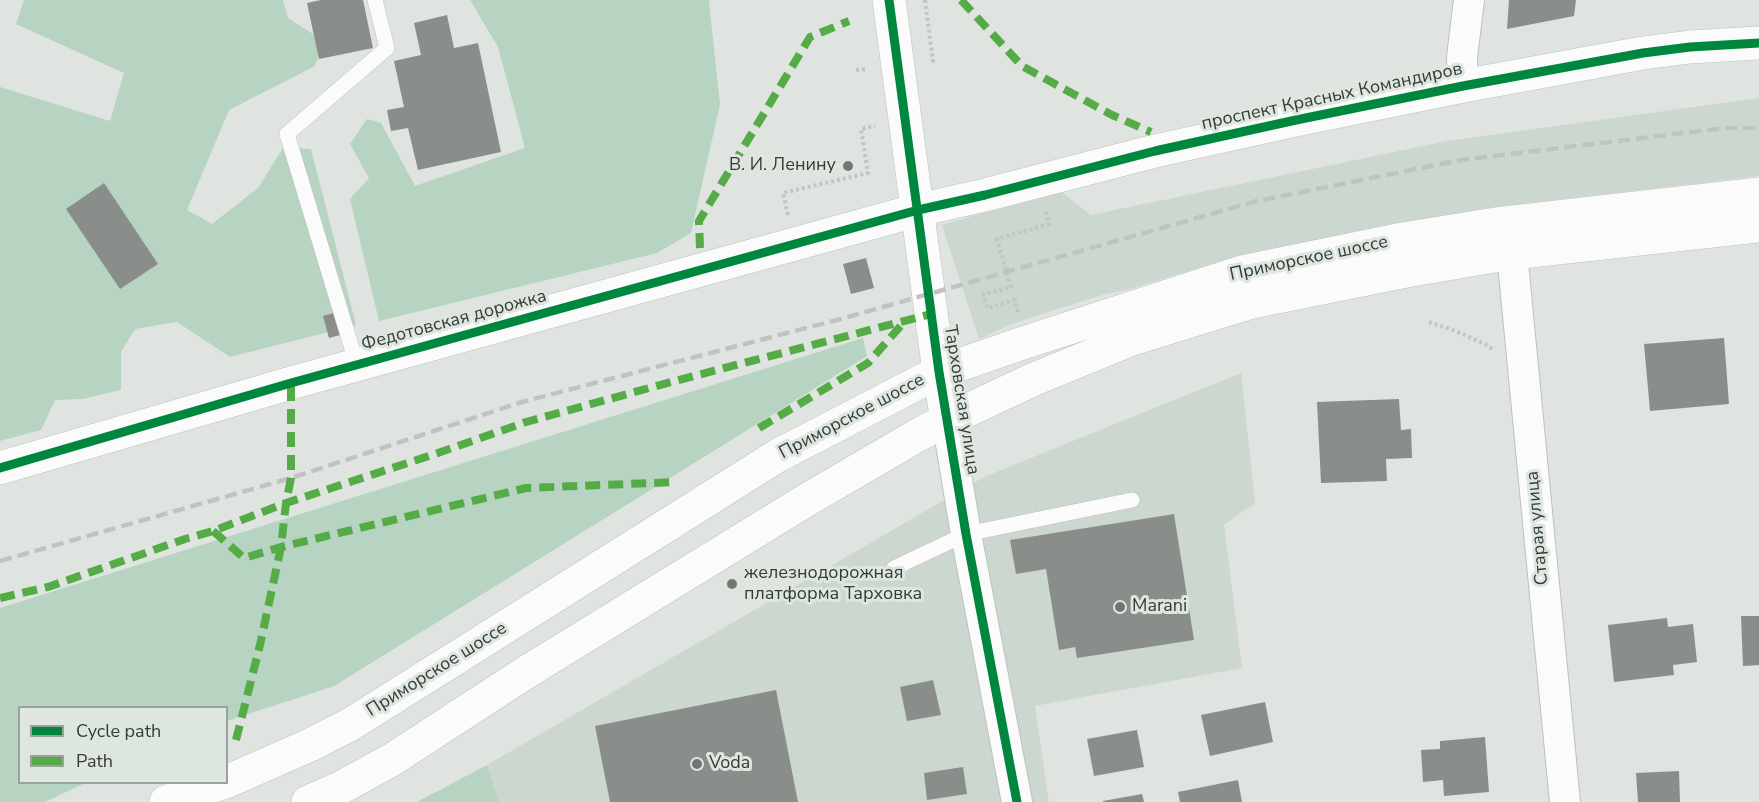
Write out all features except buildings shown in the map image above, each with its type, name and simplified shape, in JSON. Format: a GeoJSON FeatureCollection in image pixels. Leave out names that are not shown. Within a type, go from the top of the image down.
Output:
{"type":"FeatureCollection","features":[{"type":"Feature","properties":{"kind":"main road","name":"Тарховская улица"},"geometry":{"type":"LineString","coordinates":[[889,0],[947,420]]}},
{"type":"Feature","properties":{"kind":"main road","name":"проспект Красных Командиров"},"geometry":{"type":"LineString","coordinates":[[918,210],[1155,151],[1463,86],[1643,53],[1690,47],[1759,43]]}},
{"type":"Feature","properties":{"kind":"main road","name":"Приморское шоссе"},"geometry":{"type":"LineString","coordinates":[[228,781],[310,746],[351,724],[777,456],[939,372],[1242,272],[1403,238],[1496,224],[1759,194]]}},
{"type":"Feature","properties":{"kind":"main road","name":"Федотовская дорожка"},"geometry":{"type":"LineString","coordinates":[[0,468],[357,365],[918,210]]}},
{"type":"Feature","properties":{"kind":"main road","name":"Приморское шоссе"},"geometry":{"type":"LineString","coordinates":[[308,802],[342,787],[393,759],[525,674],[805,501],[947,420],[1032,380],[1132,339],[1252,302],[1406,271],[1512,253],[1759,226]]}},
{"type":"Feature","properties":{"kind":"main road","name":"Приморское шоссе"},"geometry":{"type":"LineString","coordinates":[[166,802],[220,784]]}},
{"type":"Feature","properties":{"kind":"street"},"geometry":{"type":"LineString","coordinates":[[1463,86],[1462,57],[1469,0]]}},
{"type":"Feature","properties":{"kind":"street","name":"Старая улица"},"geometry":{"type":"LineString","coordinates":[[1512,253],[1565,802]]}},
{"type":"Feature","properties":{"kind":"street","name":"Тарховская улица"},"geometry":{"type":"LineString","coordinates":[[947,420],[966,534],[1017,802]]}},
{"type":"Feature","properties":{"kind":"lane"},"geometry":{"type":"LineString","coordinates":[[357,365],[287,134],[387,48],[375,0]]}},
{"type":"Feature","properties":{"kind":"lane"},"geometry":{"type":"LineString","coordinates":[[894,568],[966,534],[1132,500]]}},
{"type":"Feature","properties":{"kind":"path"},"geometry":{"type":"LineString","coordinates":[[925,0],[933,61]]}},
{"type":"Feature","properties":{"kind":"path"},"geometry":{"type":"LineString","coordinates":[[790,225],[783,193],[868,173],[861,129]]}},
{"type":"Feature","properties":{"kind":"path"},"geometry":{"type":"LineString","coordinates":[[1019,314],[1015,300],[987,308],[983,295],[1011,287],[997,239],[1049,224],[1045,210],[1034,212]]}},
{"type":"Feature","properties":{"kind":"path"},"geometry":{"type":"LineString","coordinates":[[1429,322],[1485,344],[1524,374]]}},
{"type":"Feature","properties":{"kind":"shaded area"},"geometry":{"type":"Polygon","coordinates":[[[1759,98],[1759,176],[1494,207],[1403,222],[1238,256],[1014,323],[979,339],[942,225],[1059,190],[1091,215],[1447,141],[1759,98]]]}},
{"type":"Feature","properties":{"kind":"shaded area"},"geometry":{"type":"Polygon","coordinates":[[[1241,373],[1255,503],[1224,525],[1242,668],[1035,706],[1049,802],[499,802],[487,765],[984,477],[1241,373]]]}},
{"type":"Feature","properties":{"kind":"green space"},"geometry":{"type":"Polygon","coordinates":[[[24,0],[283,0],[288,18],[324,41],[315,66],[229,110],[187,210],[212,224],[258,188],[283,148],[311,149],[356,325],[230,357],[177,322],[135,329],[121,352],[121,390],[82,399],[55,400],[41,430],[0,441],[0,87],[110,121],[124,73],[16,24],[24,0]]]}},
{"type":"Feature","properties":{"kind":"green space"},"geometry":{"type":"Polygon","coordinates":[[[470,0],[710,0],[720,104],[691,233],[657,253],[379,321],[350,199],[369,178],[350,144],[367,119],[381,123],[415,186],[525,148],[498,47],[470,0]]]}},
{"type":"Feature","properties":{"kind":"green space"},"geometry":{"type":"Polygon","coordinates":[[[863,338],[867,356],[334,686],[228,721],[228,706],[18,706],[18,784],[83,784],[45,802],[0,802],[0,608],[863,338]]]}},
{"type":"Feature","properties":{"kind":"green space"},"geometry":{"type":"Polygon","coordinates":[[[487,765],[499,802],[417,802],[487,765]]]}},
{"type":"Feature","properties":{"kind":"railway"},"geometry":{"type":"LineString","coordinates":[[0,561],[291,478],[522,402],[837,320],[1257,201],[1461,160],[1725,128],[1759,128]]}},
{"type":"Feature","properties":{"kind":"marked path"},"geometry":{"type":"LineString","coordinates":[[961,0],[1022,66],[1112,115],[1151,132]]}},
{"type":"Feature","properties":{"kind":"marked path"},"geometry":{"type":"LineString","coordinates":[[700,248],[699,221],[810,37],[849,21]]}},
{"type":"Feature","properties":{"kind":"marked path"},"geometry":{"type":"LineString","coordinates":[[0,598],[48,587],[526,422],[931,314]]}},
{"type":"Feature","properties":{"kind":"marked path"},"geometry":{"type":"LineString","coordinates":[[759,428],[868,363],[905,321]]}},
{"type":"Feature","properties":{"kind":"marked path"},"geometry":{"type":"LineString","coordinates":[[236,740],[260,645],[281,547],[291,478],[291,383]]}},
{"type":"Feature","properties":{"kind":"marked path"},"geometry":{"type":"LineString","coordinates":[[213,531],[244,558],[526,488],[677,482]]}},
{"type":"Feature","properties":{"kind":"cycle path"},"geometry":{"type":"LineString","coordinates":[[889,0],[939,372],[966,534],[1017,802]]}},
{"type":"Feature","properties":{"kind":"cycle path"},"geometry":{"type":"LineString","coordinates":[[0,468],[291,383],[918,210],[1155,151],[1463,86],[1643,53],[1690,47],[1759,43]]}},
{"type":"Feature","properties":{"kind":"place","name":"В. И. Ленину"},"geometry":{"type":"Point","coordinates":[848,166]}},
{"type":"Feature","properties":{"kind":"place","name":"железнодорожная платформа Тарховка"},"geometry":{"type":"Point","coordinates":[732,584]}},
{"type":"Feature","properties":{"kind":"place","name":"Marani"},"geometry":{"type":"Point","coordinates":[1120,607]}},
{"type":"Feature","properties":{"kind":"place","name":"Voda"},"geometry":{"type":"Point","coordinates":[697,764]}}]}
